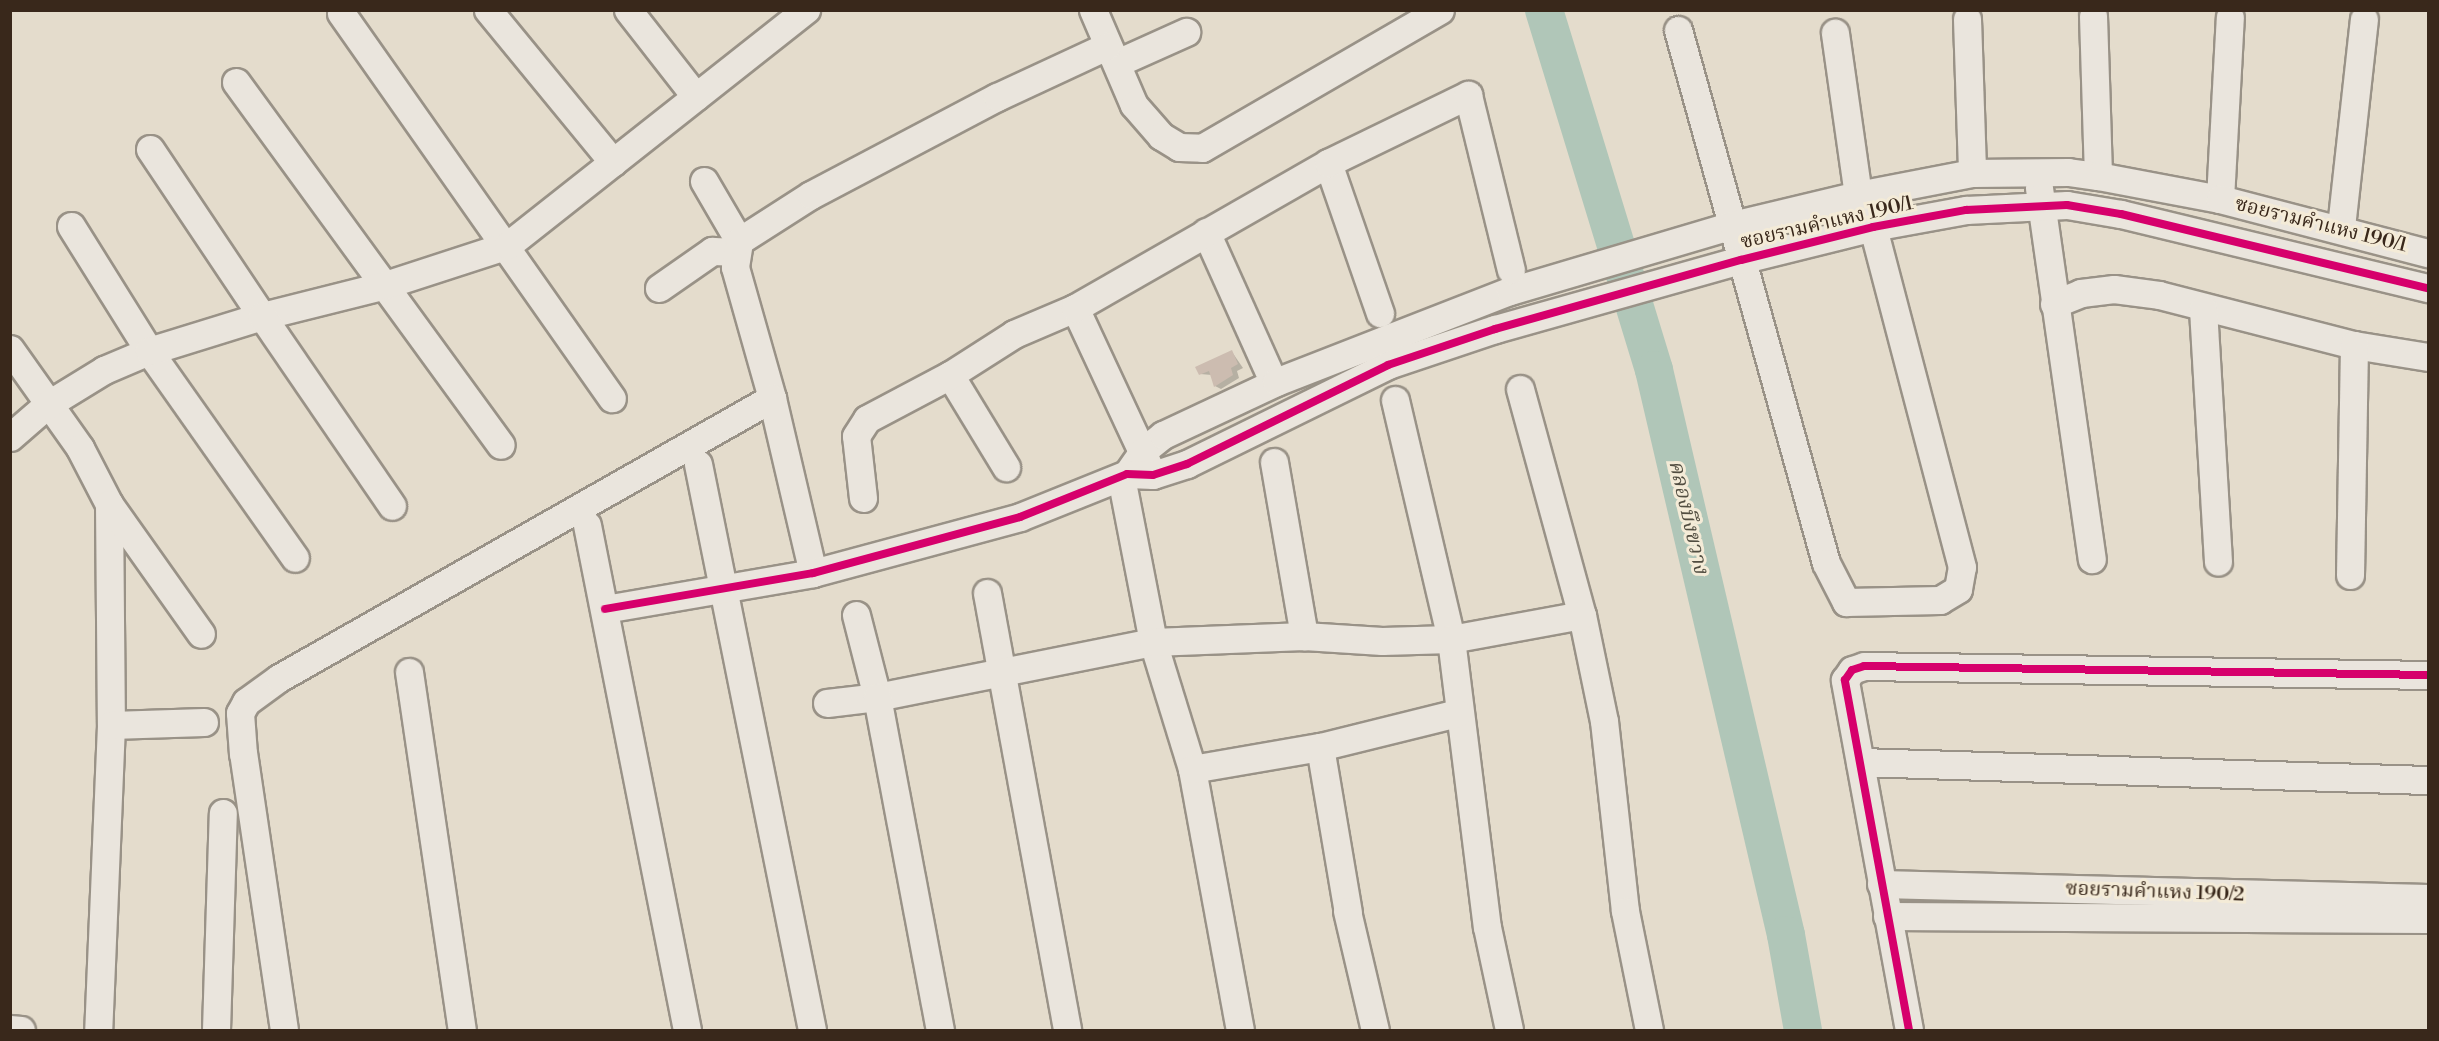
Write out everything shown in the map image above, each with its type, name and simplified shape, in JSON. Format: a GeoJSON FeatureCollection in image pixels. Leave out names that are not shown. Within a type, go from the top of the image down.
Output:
{"type":"FeatureCollection","features":[{"type":"Feature","properties":{"kind":"street"},"geometry":{"type":"LineString","coordinates":[[488,10],[613,162]]}},
{"type":"Feature","properties":{"kind":"street"},"geometry":{"type":"LineString","coordinates":[[628,10],[696,97]]}},
{"type":"Feature","properties":{"kind":"street"},"geometry":{"type":"LineString","coordinates":[[1093,10],[1134,105],[1161,136],[1179,147],[1202,148],[1440,10]]}},
{"type":"Feature","properties":{"kind":"street"},"geometry":{"type":"LineString","coordinates":[[341,13],[508,245],[612,398]]}},
{"type":"Feature","properties":{"kind":"street"},"geometry":{"type":"LineString","coordinates":[[10,438],[47,405],[104,370],[149,351],[262,316],[385,285],[508,245],[696,97],[788,16]]}},
{"type":"Feature","properties":{"kind":"street"},"geometry":{"type":"LineString","coordinates":[[2093,16],[2098,176]]}},
{"type":"Feature","properties":{"kind":"street"},"geometry":{"type":"LineString","coordinates":[[2220,199],[2230,17]]}},
{"type":"Feature","properties":{"kind":"street"},"geometry":{"type":"LineString","coordinates":[[1967,19],[1972,173]]}},
{"type":"Feature","properties":{"kind":"street"},"geometry":{"type":"LineString","coordinates":[[2341,227],[2364,19]]}},
{"type":"Feature","properties":{"kind":"street"},"geometry":{"type":"LineString","coordinates":[[1678,30],[1826,564],[1846,602],[1940,600],[1958,589],[1962,567],[1873,227],[1858,195],[1835,33]]}},
{"type":"Feature","properties":{"kind":"street"},"geometry":{"type":"LineString","coordinates":[[659,288],[712,251],[737,246],[811,195],[997,97],[1112,54],[1186,32]]}},
{"type":"Feature","properties":{"kind":"street"},"geometry":{"type":"LineString","coordinates":[[236,82],[501,445]]}},
{"type":"Feature","properties":{"kind":"street"},"geometry":{"type":"LineString","coordinates":[[863,498],[856,436],[867,419],[950,375],[1014,334],[1076,308],[1328,164],[1468,95],[1504,287],[1507,326]]}},
{"type":"Feature","properties":{"kind":"street"},"geometry":{"type":"LineString","coordinates":[[150,149],[392,507]]}},
{"type":"Feature","properties":{"kind":"street"},"geometry":{"type":"LineString","coordinates":[[1328,164],[1380,313]]}},
{"type":"Feature","properties":{"kind":"street","name":"ซอยรามคำแหง 190/1"},"geometry":{"type":"LineString","coordinates":[[1136,469],[1163,435],[1266,380],[1504,287],[1733,225],[1858,195],[1972,173],[2068,172],[2098,176],[2220,199],[2341,227],[2428,252]]}},
{"type":"Feature","properties":{"kind":"street"},"geometry":{"type":"LineString","coordinates":[[2038,173],[2040,205],[2092,559]]}},
{"type":"Feature","properties":{"kind":"street"},"geometry":{"type":"LineString","coordinates":[[704,181],[737,246],[735,267],[772,398],[813,573]]}},
{"type":"Feature","properties":{"kind":"street","name":"ซอยรามคำแหง 190/1"},"geometry":{"type":"LineString","coordinates":[[1136,469],[1187,464],[1388,365],[1507,326],[1741,260],[1873,227],[1966,210],[2040,205],[2121,214],[2262,244],[2428,288]]}},
{"type":"Feature","properties":{"kind":"street"},"geometry":{"type":"LineString","coordinates":[[71,226],[149,351],[295,558]]}},
{"type":"Feature","properties":{"kind":"street"},"geometry":{"type":"LineString","coordinates":[[1206,232],[1266,380],[1278,420]]}},
{"type":"Feature","properties":{"kind":"street"},"geometry":{"type":"LineString","coordinates":[[2054,304],[2081,293],[2114,289],[2159,295],[2203,309],[2354,345],[2428,357]]}},
{"type":"Feature","properties":{"kind":"street"},"geometry":{"type":"LineString","coordinates":[[1076,308],[1136,469],[1153,642],[1192,769],[1239,1030]]}},
{"type":"Feature","properties":{"kind":"street"},"geometry":{"type":"LineString","coordinates":[[2203,309],[2218,562]]}},
{"type":"Feature","properties":{"kind":"street"},"geometry":{"type":"LineString","coordinates":[[2350,575],[2354,345]]}},
{"type":"Feature","properties":{"kind":"street"},"geometry":{"type":"LineString","coordinates":[[10,349],[47,405],[80,448],[109,504],[201,634]]}},
{"type":"Feature","properties":{"kind":"street"},"geometry":{"type":"LineString","coordinates":[[950,375],[1006,467]]}},
{"type":"Feature","properties":{"kind":"street"},"geometry":{"type":"LineString","coordinates":[[1520,389],[1582,615],[1604,721],[1625,911],[1649,1030]]}},
{"type":"Feature","properties":{"kind":"street"},"geometry":{"type":"LineString","coordinates":[[284,1030],[243,754],[240,713],[246,702],[279,678],[772,398]]}},
{"type":"Feature","properties":{"kind":"street"},"geometry":{"type":"LineString","coordinates":[[1395,400],[1451,639],[1457,713],[1486,927],[1509,1030]]}},
{"type":"Feature","properties":{"kind":"street"},"geometry":{"type":"LineString","coordinates":[[1274,462],[1304,636]]}},
{"type":"Feature","properties":{"kind":"street"},"geometry":{"type":"LineString","coordinates":[[698,464],[812,1030]]}},
{"type":"Feature","properties":{"kind":"street"},"geometry":{"type":"LineString","coordinates":[[605,609],[813,573],[1020,517],[1136,469]]}},
{"type":"Feature","properties":{"kind":"street"},"geometry":{"type":"LineString","coordinates":[[98,1030],[111,725],[109,504]]}},
{"type":"Feature","properties":{"kind":"street"},"geometry":{"type":"LineString","coordinates":[[586,525],[605,609],[687,1030]]}},
{"type":"Feature","properties":{"kind":"street"},"geometry":{"type":"LineString","coordinates":[[987,593],[1003,670],[1067,1030]]}},
{"type":"Feature","properties":{"kind":"street"},"geometry":{"type":"LineString","coordinates":[[856,615],[877,697],[940,1030]]}},
{"type":"Feature","properties":{"kind":"street"},"geometry":{"type":"LineString","coordinates":[[827,704],[877,697],[1003,670],[1153,642],[1304,636],[1382,641],[1451,639],[1582,615]]}},
{"type":"Feature","properties":{"kind":"street"},"geometry":{"type":"LineString","coordinates":[[1909,1030],[1845,680],[1852,670],[1864,666],[2428,675]]}},
{"type":"Feature","properties":{"kind":"street"},"geometry":{"type":"LineString","coordinates":[[409,672],[462,1030]]}},
{"type":"Feature","properties":{"kind":"street"},"geometry":{"type":"LineString","coordinates":[[1192,769],[1320,747],[1457,713]]}},
{"type":"Feature","properties":{"kind":"street"},"geometry":{"type":"LineString","coordinates":[[111,725],[204,722]]}},
{"type":"Feature","properties":{"kind":"street"},"geometry":{"type":"LineString","coordinates":[[1320,747],[1348,912],[1375,1030]]}},
{"type":"Feature","properties":{"kind":"street"},"geometry":{"type":"LineString","coordinates":[[1860,762],[2241,777],[2428,780]]}},
{"type":"Feature","properties":{"kind":"street"},"geometry":{"type":"LineString","coordinates":[[216,1030],[223,813]]}},
{"type":"Feature","properties":{"kind":"street","name":"ซอยรามคำแหง 190/2"},"geometry":{"type":"LineString","coordinates":[[1881,884],[2428,898]]}},
{"type":"Feature","properties":{"kind":"street","name":"ซอยรามคำแหง 190/2"},"geometry":{"type":"LineString","coordinates":[[1887,916],[2428,920]]}},
{"type":"Feature","properties":{"kind":"street"},"geometry":{"type":"LineString","coordinates":[[10,1029],[21,1030]]}},
{"type":"Feature","properties":{"kind":"building"},"geometry":{"type":"Polygon","coordinates":[[[1232,350],[1238,364],[1231,368],[1233,375],[1214,387],[1209,371],[1199,375],[1195,367],[1232,350]]]}},
{"type":"Feature","properties":{"kind":"waterway","name":"คลองบึงขวาง"},"geometry":{"type":"LineString","coordinates":[[1544,10],[1654,370],[1786,935],[1803,1030]]}},
{"type":"Feature","properties":{"kind":"cycle path"},"geometry":{"type":"LineString","coordinates":[[605,609],[813,573],[1020,517],[1127,474],[1153,475],[1187,464],[1388,365],[1495,329],[1741,260],[1873,227],[1966,210],[2067,205],[2121,214],[2428,288]]}},
{"type":"Feature","properties":{"kind":"cycle path"},"geometry":{"type":"LineString","coordinates":[[1909,1030],[1845,680],[1852,670],[1864,666],[2428,675]]}}]}
